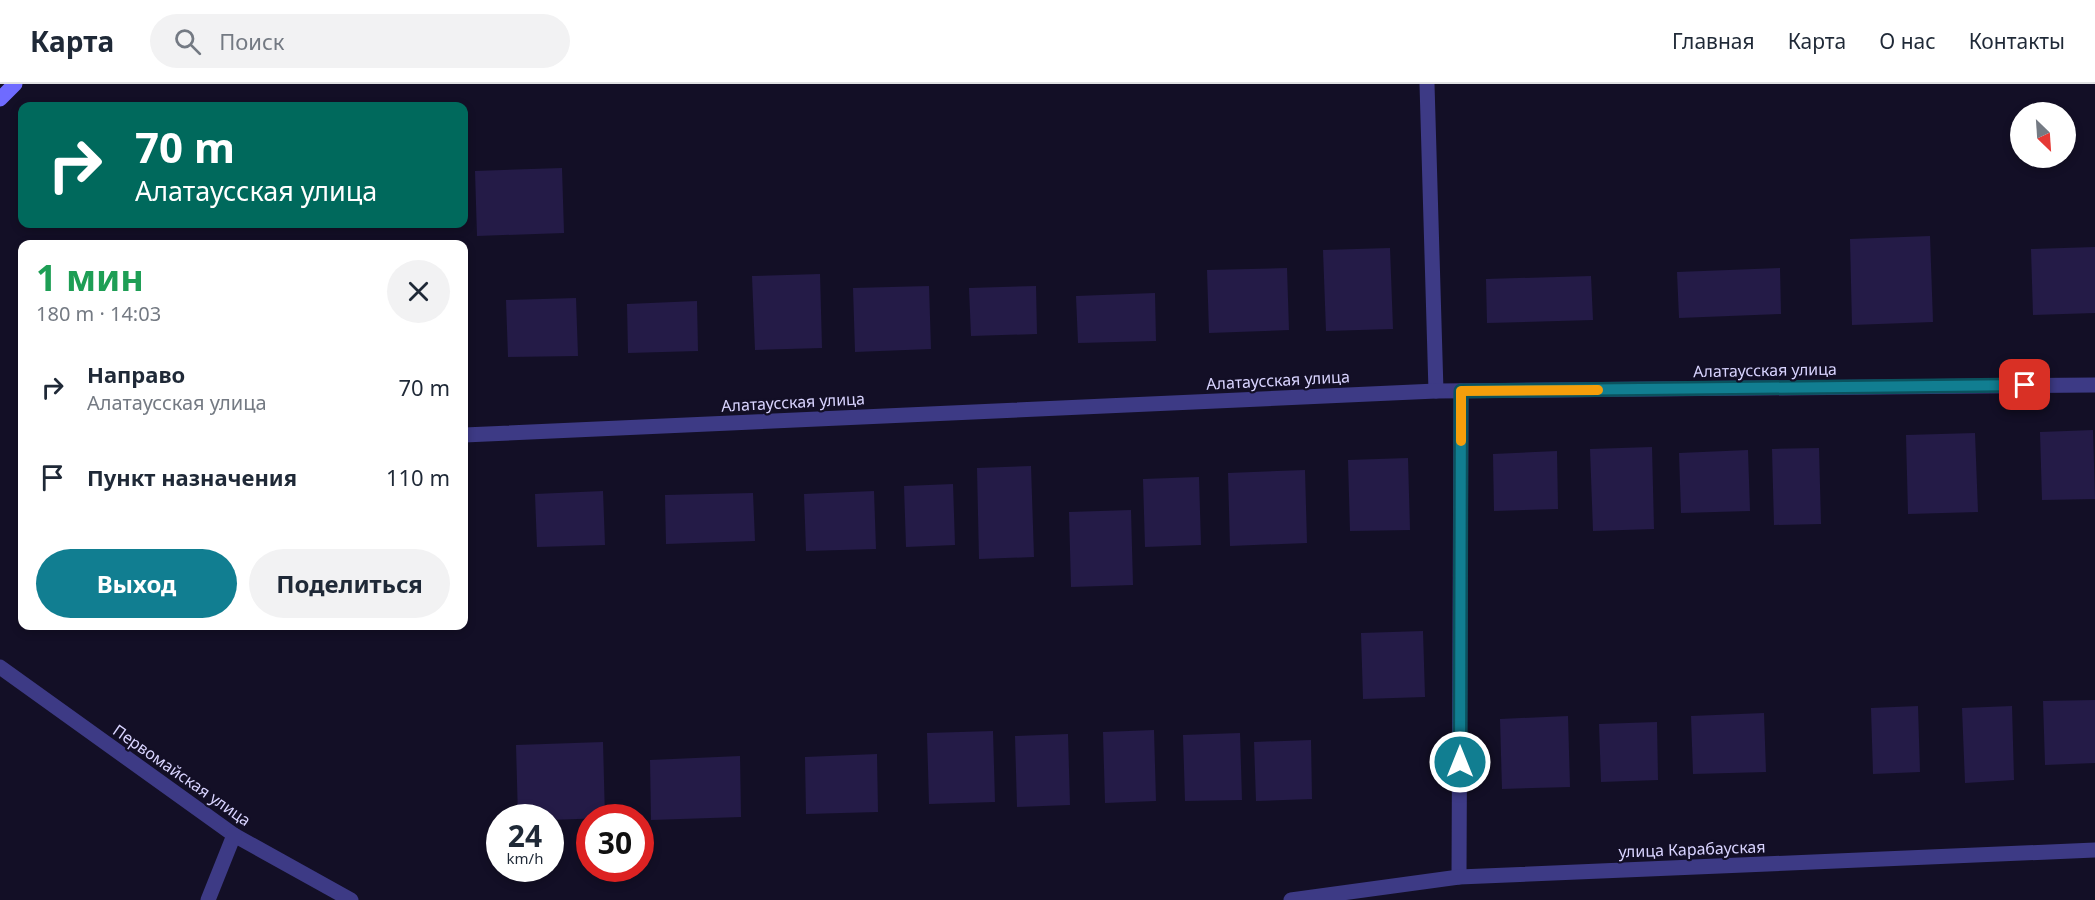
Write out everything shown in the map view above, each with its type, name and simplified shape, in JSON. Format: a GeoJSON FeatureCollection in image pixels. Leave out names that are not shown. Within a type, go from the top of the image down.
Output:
{"type":"FeatureCollection","features":[{"type":"Feature","properties":{"kind":"main road"},"geometry":{"type":"LineString","coordinates":[[0,99],[15,84]]}},
{"type":"Feature","properties":{"kind":"street"},"geometry":{"type":"LineString","coordinates":[[1428,84],[1436,391]]}},
{"type":"Feature","properties":{"kind":"street","name":"Алатаусская улица"},"geometry":{"type":"LineString","coordinates":[[468,435],[1436,391],[2095,385]]}},
{"type":"Feature","properties":{"kind":"street"},"geometry":{"type":"LineString","coordinates":[[1459,877],[1461,391]]}},
{"type":"Feature","properties":{"kind":"street","name":"Первомайская улица"},"geometry":{"type":"LineString","coordinates":[[0,668],[234,835],[351,900]]}},
{"type":"Feature","properties":{"kind":"street"},"geometry":{"type":"LineString","coordinates":[[208,900],[234,835]]}},
{"type":"Feature","properties":{"kind":"street","name":"улица Карабауская"},"geometry":{"type":"LineString","coordinates":[[1291,900],[1459,877],[2095,850]]}},
{"type":"Feature","properties":{"kind":"building"},"geometry":{"type":"Polygon","coordinates":[[[562,168],[564,233],[477,236],[475,171],[562,168]]]}},
{"type":"Feature","properties":{"kind":"building"},"geometry":{"type":"Polygon","coordinates":[[[1930,236],[1933,322],[1852,325],[1850,239],[1930,236]]]}},
{"type":"Feature","properties":{"kind":"building"},"geometry":{"type":"Polygon","coordinates":[[[2095,247],[2095,313],[2033,315],[2031,249],[2095,247]]]}},
{"type":"Feature","properties":{"kind":"building"},"geometry":{"type":"Polygon","coordinates":[[[1390,248],[1393,329],[1326,331],[1323,250],[1390,248]]]}},
{"type":"Feature","properties":{"kind":"building"},"geometry":{"type":"Polygon","coordinates":[[[1287,268],[1289,330],[1209,333],[1207,270],[1287,268]]]}},
{"type":"Feature","properties":{"kind":"building"},"geometry":{"type":"Polygon","coordinates":[[[1780,268],[1781,314],[1679,318],[1677,272],[1780,268]]]}},
{"type":"Feature","properties":{"kind":"building"},"geometry":{"type":"Polygon","coordinates":[[[820,274],[822,348],[755,350],[752,276],[820,274]]]}},
{"type":"Feature","properties":{"kind":"building"},"geometry":{"type":"Polygon","coordinates":[[[1591,276],[1593,320],[1487,323],[1486,279],[1591,276]]]}},
{"type":"Feature","properties":{"kind":"building"},"geometry":{"type":"Polygon","coordinates":[[[929,286],[931,349],[855,352],[853,288],[929,286]]]}},
{"type":"Feature","properties":{"kind":"building"},"geometry":{"type":"Polygon","coordinates":[[[1036,286],[1037,334],[971,336],[969,288],[1036,286]]]}},
{"type":"Feature","properties":{"kind":"building"},"geometry":{"type":"Polygon","coordinates":[[[1155,293],[1156,341],[1078,343],[1076,296],[1155,293]]]}},
{"type":"Feature","properties":{"kind":"building"},"geometry":{"type":"Polygon","coordinates":[[[576,298],[578,356],[508,357],[506,300],[576,298]]]}},
{"type":"Feature","properties":{"kind":"building"},"geometry":{"type":"Polygon","coordinates":[[[697,301],[698,351],[628,353],[627,304],[697,301]]]}},
{"type":"Feature","properties":{"kind":"building"},"geometry":{"type":"Polygon","coordinates":[[[2093,430],[2095,499],[2042,500],[2040,432],[2093,430]]]}},
{"type":"Feature","properties":{"kind":"building"},"geometry":{"type":"Polygon","coordinates":[[[1975,433],[1978,512],[1908,514],[1906,435],[1975,433]]]}},
{"type":"Feature","properties":{"kind":"building"},"geometry":{"type":"Polygon","coordinates":[[[1652,447],[1654,529],[1593,531],[1590,449],[1652,447]]]}},
{"type":"Feature","properties":{"kind":"building"},"geometry":{"type":"Polygon","coordinates":[[[1819,448],[1821,524],[1774,525],[1772,449],[1819,448]]]}},
{"type":"Feature","properties":{"kind":"building"},"geometry":{"type":"Polygon","coordinates":[[[1748,450],[1750,511],[1681,513],[1679,453],[1748,450]]]}},
{"type":"Feature","properties":{"kind":"building"},"geometry":{"type":"Polygon","coordinates":[[[1557,451],[1558,509],[1494,511],[1493,454],[1557,451]]]}},
{"type":"Feature","properties":{"kind":"building"},"geometry":{"type":"Polygon","coordinates":[[[1408,458],[1410,530],[1350,531],[1348,460],[1408,458]]]}},
{"type":"Feature","properties":{"kind":"building"},"geometry":{"type":"Polygon","coordinates":[[[1031,466],[1034,557],[979,559],[977,468],[1031,466]]]}},
{"type":"Feature","properties":{"kind":"building"},"geometry":{"type":"Polygon","coordinates":[[[1305,470],[1307,543],[1230,546],[1228,473],[1305,470]]]}},
{"type":"Feature","properties":{"kind":"building"},"geometry":{"type":"Polygon","coordinates":[[[1199,477],[1201,545],[1145,547],[1143,479],[1199,477]]]}},
{"type":"Feature","properties":{"kind":"building"},"geometry":{"type":"Polygon","coordinates":[[[953,484],[955,545],[906,547],[904,486],[953,484]]]}},
{"type":"Feature","properties":{"kind":"building"},"geometry":{"type":"Polygon","coordinates":[[[603,491],[605,545],[537,547],[535,494],[603,491]]]}},
{"type":"Feature","properties":{"kind":"building"},"geometry":{"type":"Polygon","coordinates":[[[874,491],[876,549],[806,551],[804,494],[874,491]]]}},
{"type":"Feature","properties":{"kind":"building"},"geometry":{"type":"Polygon","coordinates":[[[753,493],[755,541],[666,544],[665,495],[753,493]]]}},
{"type":"Feature","properties":{"kind":"building"},"geometry":{"type":"Polygon","coordinates":[[[1131,510],[1133,585],[1071,587],[1069,512],[1131,510]]]}},
{"type":"Feature","properties":{"kind":"building"},"geometry":{"type":"Polygon","coordinates":[[[1423,631],[1425,697],[1363,699],[1361,633],[1423,631]]]}},
{"type":"Feature","properties":{"kind":"building"},"geometry":{"type":"Polygon","coordinates":[[[2095,700],[2095,763],[2045,765],[2043,701],[2095,700]]]}},
{"type":"Feature","properties":{"kind":"building"},"geometry":{"type":"Polygon","coordinates":[[[1918,706],[1920,772],[1873,774],[1871,708],[1918,706]]]}},
{"type":"Feature","properties":{"kind":"building"},"geometry":{"type":"Polygon","coordinates":[[[2012,706],[2014,780],[1965,783],[1962,708],[2012,706]]]}},
{"type":"Feature","properties":{"kind":"building"},"geometry":{"type":"Polygon","coordinates":[[[1764,713],[1766,772],[1693,774],[1691,716],[1764,713]]]}},
{"type":"Feature","properties":{"kind":"building"},"geometry":{"type":"Polygon","coordinates":[[[1568,716],[1570,787],[1502,789],[1500,719],[1568,716]]]}},
{"type":"Feature","properties":{"kind":"building"},"geometry":{"type":"Polygon","coordinates":[[[1657,722],[1658,780],[1601,782],[1599,724],[1657,722]]]}},
{"type":"Feature","properties":{"kind":"building"},"geometry":{"type":"Polygon","coordinates":[[[1154,730],[1156,801],[1105,803],[1103,732],[1154,730]]]}},
{"type":"Feature","properties":{"kind":"building"},"geometry":{"type":"Polygon","coordinates":[[[993,731],[995,802],[929,804],[927,733],[993,731]]]}},
{"type":"Feature","properties":{"kind":"building"},"geometry":{"type":"Polygon","coordinates":[[[1240,733],[1242,800],[1185,801],[1183,735],[1240,733]]]}},
{"type":"Feature","properties":{"kind":"building"},"geometry":{"type":"Polygon","coordinates":[[[1068,734],[1070,805],[1017,807],[1015,736],[1068,734]]]}},
{"type":"Feature","properties":{"kind":"building"},"geometry":{"type":"Polygon","coordinates":[[[1311,740],[1312,799],[1256,801],[1254,742],[1311,740]]]}},
{"type":"Feature","properties":{"kind":"building"},"geometry":{"type":"Polygon","coordinates":[[[603,742],[605,804],[576,804],[576,819],[564,819],[564,804],[518,804],[516,745],[603,742]]]}},
{"type":"Feature","properties":{"kind":"building"},"geometry":{"type":"Polygon","coordinates":[[[877,754],[878,812],[806,814],[805,757],[877,754]]]}},
{"type":"Feature","properties":{"kind":"building"},"geometry":{"type":"Polygon","coordinates":[[[740,756],[741,817],[654,820],[654,804],[651,804],[650,760],[740,756]]]}},
{"type":"Feature","properties":{"kind":"slow traffic"},"geometry":{"type":"LineString","coordinates":[[1461,441],[1461,391],[1598,390]]}},
{"type":"Feature","properties":{"kind":"route"},"geometry":{"type":"LineString","coordinates":[[1460,762],[1461,391],[2025,385]]}}]}
